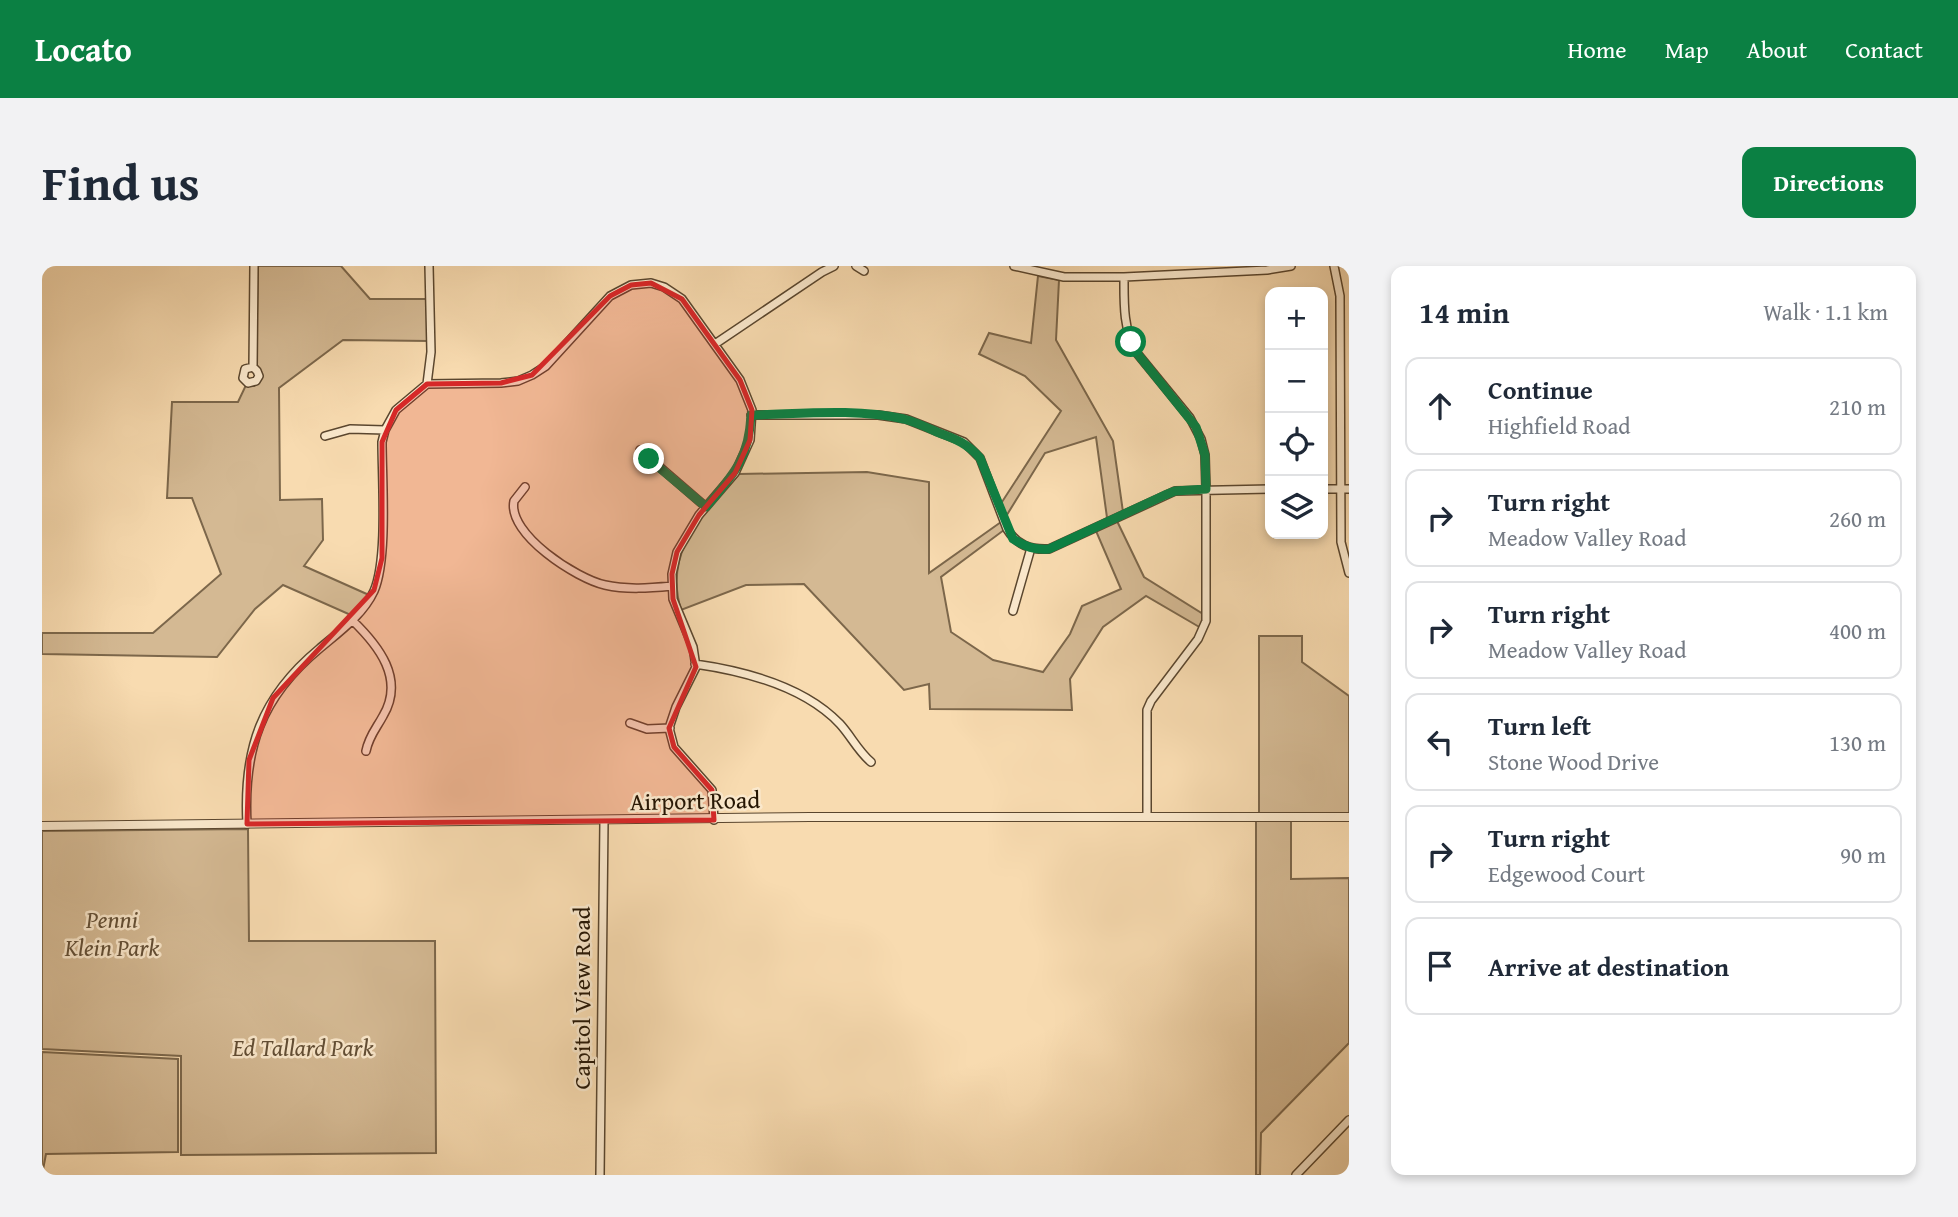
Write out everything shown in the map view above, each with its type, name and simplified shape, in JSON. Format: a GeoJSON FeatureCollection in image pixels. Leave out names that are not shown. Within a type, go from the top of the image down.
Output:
{"type":"FeatureCollection","features":[{"type":"Feature","properties":{"kind":"street"},"geometry":{"type":"LineString","coordinates":[[253,368],[254,266]]}},
{"type":"Feature","properties":{"kind":"street"},"geometry":{"type":"LineString","coordinates":[[427,384],[431,352],[429,266]]}},
{"type":"Feature","properties":{"kind":"street"},"geometry":{"type":"LineString","coordinates":[[715,344],[834,266]]}},
{"type":"Feature","properties":{"kind":"street"},"geometry":{"type":"LineString","coordinates":[[856,266],[864,271]]}},
{"type":"Feature","properties":{"kind":"street"},"geometry":{"type":"LineString","coordinates":[[1014,266],[1064,276],[1124,277],[1291,266]]}},
{"type":"Feature","properties":{"kind":"street"},"geometry":{"type":"LineString","coordinates":[[1334,266],[1340,296],[1345,489],[1341,542],[1349,573]]}},
{"type":"Feature","properties":{"kind":"street"},"geometry":{"type":"LineString","coordinates":[[1124,277],[1125,319],[1131,342],[1136,352],[1196,427],[1205,455],[1206,621],[1198,639],[1147,710],[1147,817]]}},
{"type":"Feature","properties":{"kind":"street"},"geometry":{"type":"LineString","coordinates":[[247,824],[247,769],[263,716],[273,698],[298,666],[352,620],[374,590],[379,574],[384,430],[396,410],[427,384],[501,383],[532,375],[546,366],[610,296],[619,289],[641,283],[664,287],[682,299],[740,380],[752,410],[750,440],[735,474],[706,507],[677,552],[671,574],[673,599],[693,647],[695,672],[676,707],[670,728],[674,747],[712,790],[713,820]]}},
{"type":"Feature","properties":{"kind":"street"},"geometry":{"type":"LineString","coordinates":[[751,415],[878,415],[906,419],[964,442],[980,458],[1013,539],[1031,548],[1049,549],[1175,491],[1265,489]]}},
{"type":"Feature","properties":{"kind":"street"},"geometry":{"type":"LineString","coordinates":[[326,436],[350,429],[384,430]]}},
{"type":"Feature","properties":{"kind":"street"},"geometry":{"type":"LineString","coordinates":[[640,450],[706,507]]}},
{"type":"Feature","properties":{"kind":"street"},"geometry":{"type":"LineString","coordinates":[[525,487],[514,500],[514,517],[536,544],[571,572],[604,585],[626,588],[672,586]]}},
{"type":"Feature","properties":{"kind":"street"},"geometry":{"type":"LineString","coordinates":[[1013,611],[1031,548]]}},
{"type":"Feature","properties":{"kind":"street"},"geometry":{"type":"LineString","coordinates":[[352,620],[381,653],[392,680],[391,696],[384,715],[369,737],[366,751]]}},
{"type":"Feature","properties":{"kind":"street"},"geometry":{"type":"LineString","coordinates":[[695,664],[740,673],[816,703],[841,725],[859,752],[871,762]]}},
{"type":"Feature","properties":{"kind":"street"},"geometry":{"type":"LineString","coordinates":[[630,723],[647,729],[670,728]]}},
{"type":"Feature","properties":{"kind":"street","name":"Airport Road"},"geometry":{"type":"LineString","coordinates":[[42,826],[810,817],[1349,817]]}},
{"type":"Feature","properties":{"kind":"street","name":"Capitol View Road"},"geometry":{"type":"LineString","coordinates":[[600,1175],[604,821]]}},
{"type":"Feature","properties":{"kind":"street"},"geometry":{"type":"LineString","coordinates":[[1296,1175],[1349,1120]]}},
{"type":"Feature","properties":{"kind":"highlighted area"},"geometry":{"type":"Polygon","coordinates":[[[651,283],[682,299],[740,380],[752,410],[750,440],[735,473],[699,515],[677,552],[672,574],[673,599],[696,667],[669,728],[674,747],[712,790],[714,820],[247,824],[249,760],[273,698],[374,590],[382,558],[382,442],[396,410],[427,384],[501,383],[532,375],[610,296],[631,285],[651,283]]]}},
{"type":"Feature","properties":{"kind":"green space"},"geometry":{"type":"Polygon","coordinates":[[[258,266],[341,266],[370,299],[427,299],[429,341],[343,340],[279,388],[280,500],[322,499],[323,540],[304,566],[369,595],[353,616],[283,585],[255,609],[217,657],[42,654],[42,633],[153,633],[221,574],[192,498],[167,498],[172,402],[238,402],[246,385],[254,386],[259,382],[256,365],[258,266]]]}},
{"type":"Feature","properties":{"kind":"green space"},"geometry":{"type":"Polygon","coordinates":[[[1038,276],[1059,280],[1056,340],[1113,441],[1123,512],[1117,521],[1144,577],[1203,614],[1201,628],[1146,596],[1103,627],[1070,679],[1072,710],[930,709],[929,684],[904,690],[804,584],[746,585],[681,610],[677,569],[682,552],[700,520],[739,474],[867,472],[929,482],[929,573],[1001,522],[1004,530],[941,577],[951,632],[993,660],[1043,672],[1070,634],[1082,606],[1121,589],[1096,531],[1108,525],[1096,437],[1045,453],[1005,518],[1000,505],[1061,411],[1025,376],[979,354],[989,333],[1031,343],[1038,276]]]}},
{"type":"Feature","properties":{"kind":"green space"},"geometry":{"type":"Polygon","coordinates":[[[1259,636],[1302,636],[1302,662],[1349,696],[1349,814],[1259,813],[1259,636]]]}},
{"type":"Feature","properties":{"kind":"green space"},"geometry":{"type":"Polygon","coordinates":[[[1291,820],[1291,879],[1349,878],[1349,1043],[1261,1133],[1260,1175],[1256,1175],[1256,821],[1291,820]]]}},
{"type":"Feature","properties":{"kind":"green space","name":"Ed Tallard Park"},"geometry":{"type":"Polygon","coordinates":[[[248,829],[249,941],[435,941],[436,1153],[181,1155],[181,1056],[42,1049],[42,831],[248,829]]]}},
{"type":"Feature","properties":{"kind":"green space"},"geometry":{"type":"Polygon","coordinates":[[[42,1052],[178,1059],[178,1152],[46,1154],[42,1175],[42,1052]]]}},
{"type":"Feature","properties":{"kind":"route"},"geometry":{"type":"LineString","coordinates":[[649,459],[706,507],[735,474],[750,440],[751,415],[841,413],[906,419],[964,442],[973,450],[980,458],[1013,539],[1025,547],[1049,549],[1175,491],[1206,489],[1205,455],[1196,427],[1136,352],[1131,342]]}},
{"type":"Feature","properties":{"kind":"park label","name":"Penni Klein Park"},"geometry":{"type":"Point","coordinates":[112,934]}}]}
